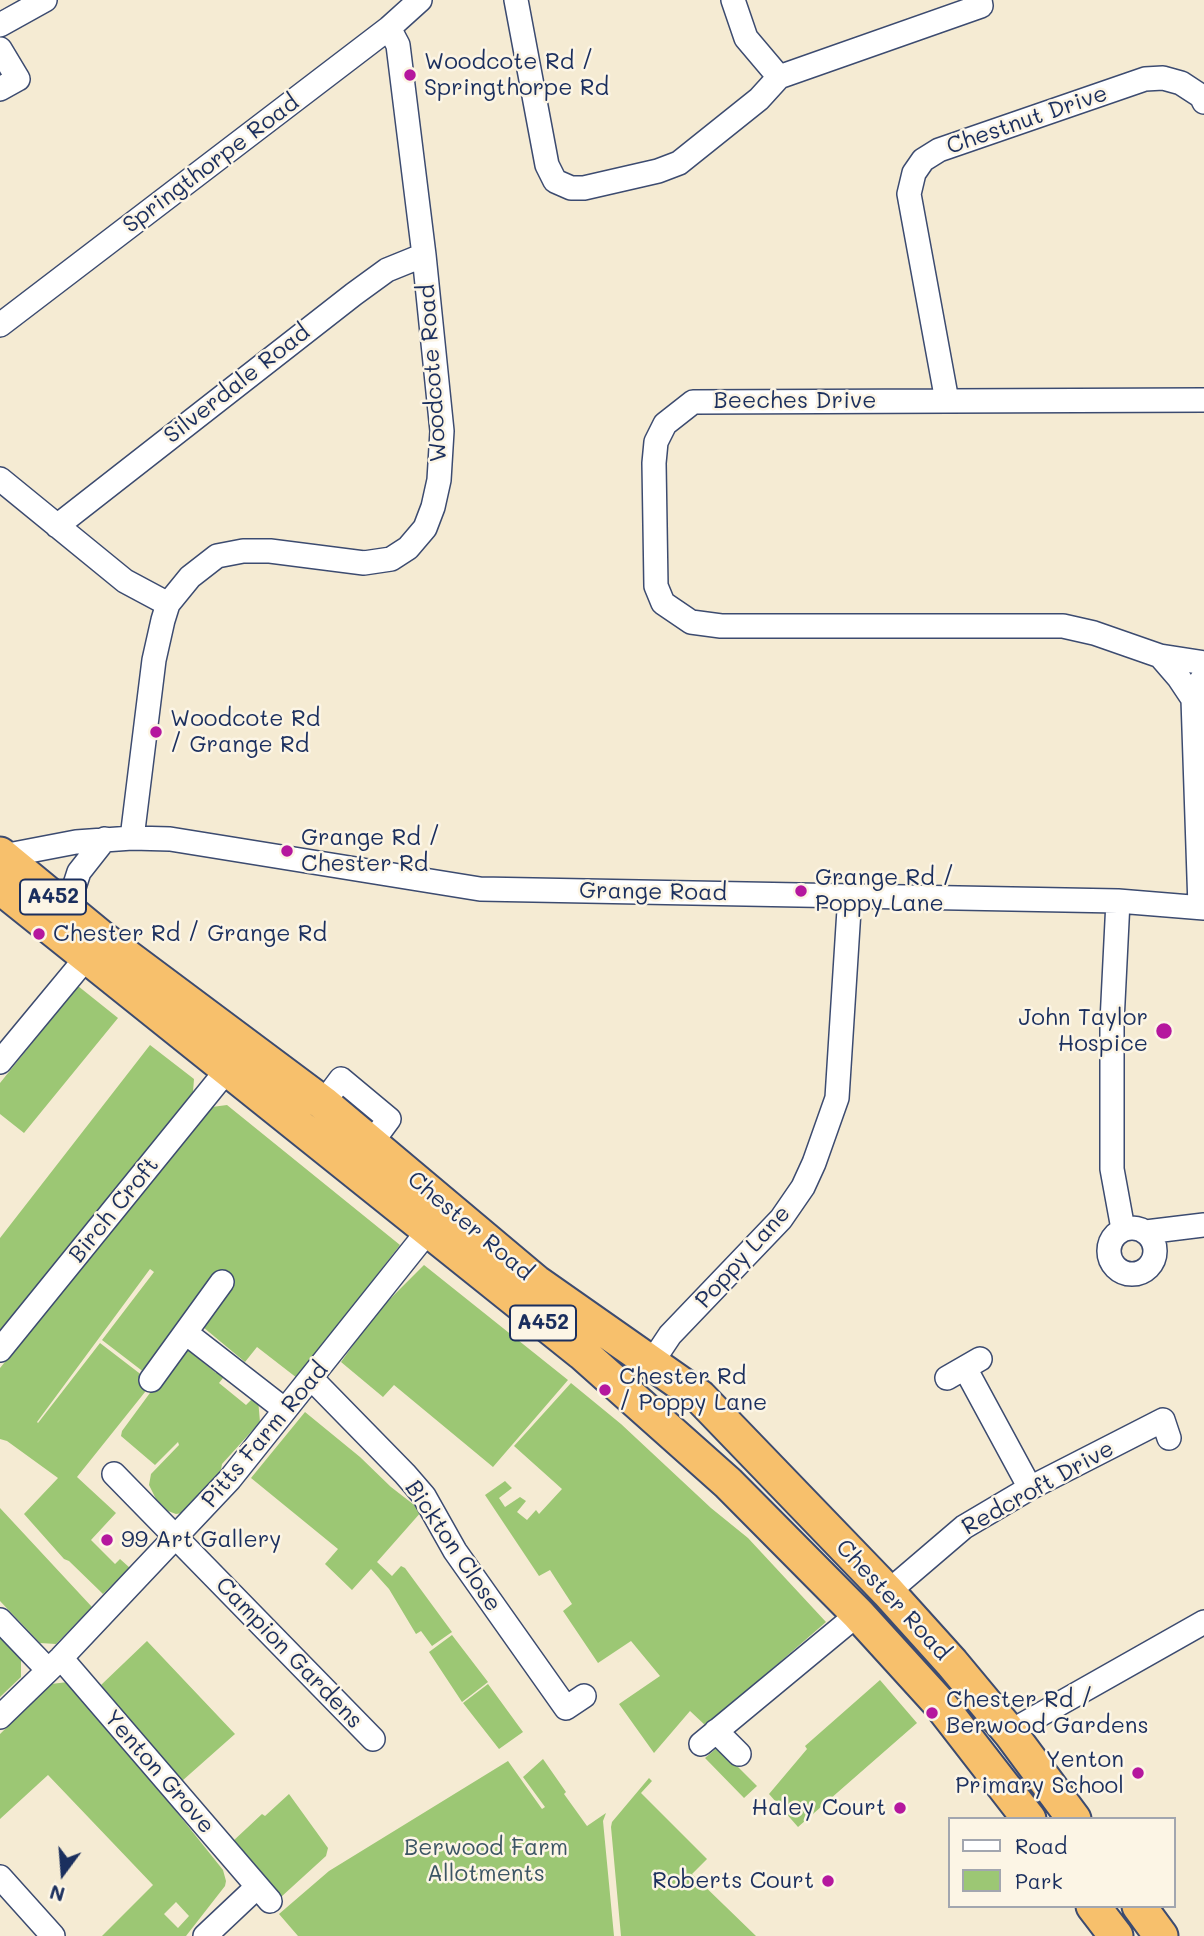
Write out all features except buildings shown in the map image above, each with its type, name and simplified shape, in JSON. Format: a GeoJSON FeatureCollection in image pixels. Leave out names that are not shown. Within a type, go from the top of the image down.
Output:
{"type":"FeatureCollection","features":[{"type":"Feature","properties":{"kind":"highway","name":"Chester Road"},"geometry":{"type":"LineString","coordinates":[[1,866],[67,909],[94,947],[323,1103],[536,1282],[573,1327],[687,1447],[728,1483],[858,1614],[939,1703],[1021,1807]]}},
{"type":"Feature","properties":{"kind":"highway","name":"Chester Road"},"geometry":{"type":"LineString","coordinates":[[1,866],[228,1070],[428,1231],[573,1327],[655,1364],[700,1397],[888,1592],[952,1663],[1011,1734],[1073,1817]]}},
{"type":"Feature","properties":{"kind":"highway"},"geometry":{"type":"LineString","coordinates":[[687,1447],[717,1415]]}},
{"type":"Feature","properties":{"kind":"highway"},"geometry":{"type":"LineString","coordinates":[[1021,1807],[1041,1773]]}},
{"type":"Feature","properties":{"kind":"highway"},"geometry":{"type":"LineString","coordinates":[[1094,1908],[1115,1936]]}},
{"type":"Feature","properties":{"kind":"highway"},"geometry":{"type":"LineString","coordinates":[[1140,1908],[1161,1936]]}},
{"type":"Feature","properties":{"kind":"street"},"geometry":{"type":"LineString","coordinates":[[0,25],[45,0]]}},
{"type":"Feature","properties":{"kind":"street","name":"Springthorpe Road"},"geometry":{"type":"LineString","coordinates":[[0,325],[389,28],[420,0]]}},
{"type":"Feature","properties":{"kind":"street"},"geometry":{"type":"LineString","coordinates":[[516,0],[547,166],[555,181],[571,188],[584,188],[658,171],[679,163],[759,99],[779,77],[981,6],[980,0]]}},
{"type":"Feature","properties":{"kind":"street"},"geometry":{"type":"LineString","coordinates":[[733,0],[746,38],[779,77]]}},
{"type":"Feature","properties":{"kind":"street","name":"Woodcote Road"},"geometry":{"type":"LineString","coordinates":[[132,838],[154,660],[168,604],[190,577],[217,556],[243,551],[270,551],[364,563],[391,559],[408,548],[425,528],[439,480],[442,431],[398,45],[389,28]]}},
{"type":"Feature","properties":{"kind":"street"},"geometry":{"type":"LineString","coordinates":[[0,49],[18,79],[0,89]]}},
{"type":"Feature","properties":{"kind":"street","name":"Chestnut Drive"},"geometry":{"type":"LineString","coordinates":[[947,401],[909,194],[914,173],[923,160],[939,150],[1145,79],[1163,78],[1181,83],[1201,96],[1204,102]]}},
{"type":"Feature","properties":{"kind":"street","name":"Silverdale Road"},"geometry":{"type":"LineString","coordinates":[[57,526],[354,294],[387,270],[424,255]]}},
{"type":"Feature","properties":{"kind":"street","name":"Beeches Drive"},"geometry":{"type":"LineString","coordinates":[[1204,400],[693,402],[665,424],[656,442],[654,463],[656,586],[663,603],[691,622],[721,626],[1063,625],[1131,644],[1160,656],[1204,663]]}},
{"type":"Feature","properties":{"kind":"street"},"geometry":{"type":"LineString","coordinates":[[0,479],[125,581],[168,604]]}},
{"type":"Feature","properties":{"kind":"street","name":"Beeches Drive"},"geometry":{"type":"LineString","coordinates":[[1160,656],[1193,699]]}},
{"type":"Feature","properties":{"kind":"street"},"geometry":{"type":"LineString","coordinates":[[1202,907],[1193,699],[1204,676]]}},
{"type":"Feature","properties":{"kind":"street","name":"Grange Road"},"geometry":{"type":"LineString","coordinates":[[1,866],[76,842],[132,838],[170,839],[480,889],[850,894],[1118,901],[1202,907]]}},
{"type":"Feature","properties":{"kind":"street"},"geometry":{"type":"LineString","coordinates":[[67,909],[79,872],[105,839]]}},
{"type":"Feature","properties":{"kind":"street","name":"Poppy Lane"},"geometry":{"type":"LineString","coordinates":[[655,1364],[670,1335],[781,1219],[803,1187],[822,1143],[837,1098],[850,894]]}},
{"type":"Feature","properties":{"kind":"street"},"geometry":{"type":"LineString","coordinates":[[1118,901],[1112,1022],[1112,1169],[1123,1229]]}},
{"type":"Feature","properties":{"kind":"street"},"geometry":{"type":"LineString","coordinates":[[0,1062],[94,947]]}},
{"type":"Feature","properties":{"kind":"street","name":"Birch Croft"},"geometry":{"type":"LineString","coordinates":[[0,1350],[228,1070]]}},
{"type":"Feature","properties":{"kind":"street"},"geometry":{"type":"LineString","coordinates":[[1146,1232],[1155,1246],[1153,1262],[1148,1269],[1137,1275],[1124,1274],[1116,1269],[1109,1258],[1109,1245],[1114,1236],[1123,1229],[1135,1228],[1146,1232],[1204,1225]]}},
{"type":"Feature","properties":{"kind":"street","name":"Pitts Farm Road"},"geometry":{"type":"LineString","coordinates":[[0,1717],[55,1664],[230,1479],[312,1380],[428,1231]]}},
{"type":"Feature","properties":{"kind":"street"},"geometry":{"type":"LineString","coordinates":[[151,1380],[222,1283]]}},
{"type":"Feature","properties":{"kind":"street"},"geometry":{"type":"LineString","coordinates":[[186,1333],[285,1410]]}},
{"type":"Feature","properties":{"kind":"street"},"geometry":{"type":"LineString","coordinates":[[964,1368],[1030,1488]]}},
{"type":"Feature","properties":{"kind":"street","name":"Bickton Close"},"geometry":{"type":"LineString","coordinates":[[312,1380],[424,1496],[455,1551],[566,1708],[584,1696]]}},
{"type":"Feature","properties":{"kind":"street","name":"Redcroft Drive"},"geometry":{"type":"LineString","coordinates":[[888,1592],[964,1527],[1030,1488],[1163,1421]]}},
{"type":"Feature","properties":{"kind":"street","name":"Campion Gardens"},"geometry":{"type":"LineString","coordinates":[[114,1474],[373,1739]]}},
{"type":"Feature","properties":{"kind":"street"},"geometry":{"type":"LineString","coordinates":[[739,1754],[709,1738],[858,1614]]}},
{"type":"Feature","properties":{"kind":"street","name":"Yenton Grove"},"geometry":{"type":"LineString","coordinates":[[0,1620],[55,1664],[264,1894],[205,1936]]}},
{"type":"Feature","properties":{"kind":"street"},"geometry":{"type":"LineString","coordinates":[[1011,1734],[1022,1725],[1204,1622]]}},
{"type":"Feature","properties":{"kind":"street"},"geometry":{"type":"LineString","coordinates":[[0,1877],[53,1936]]}},
{"type":"Feature","properties":{"kind":"green space"},"geometry":{"type":"Polygon","coordinates":[[[78,986],[118,1018],[24,1133],[0,1114],[0,1083],[78,986]]]}},
{"type":"Feature","properties":{"kind":"green space"},"geometry":{"type":"Polygon","coordinates":[[[150,1045],[194,1079],[193,1092],[0,1332],[0,1238],[150,1045]]]}},
{"type":"Feature","properties":{"kind":"green space"},"geometry":{"type":"Polygon","coordinates":[[[227,1105],[400,1245],[297,1378],[257,1347],[245,1362],[203,1327],[184,1316],[145,1373],[102,1340],[154,1272],[150,1269],[37,1422],[100,1343],[143,1376],[140,1381],[149,1387],[77,1477],[116,1513],[91,1540],[115,1564],[120,1559],[130,1568],[103,1594],[64,1559],[24,1514],[58,1478],[7,1441],[0,1439],[0,1368],[212,1107],[227,1105]]]}},
{"type":"Feature","properties":{"kind":"green space"},"geometry":{"type":"Polygon","coordinates":[[[424,1265],[568,1380],[493,1467],[394,1385],[383,1397],[341,1362],[377,1312],[424,1265]]]}},
{"type":"Feature","properties":{"kind":"green space"},"geometry":{"type":"Polygon","coordinates":[[[187,1349],[216,1373],[220,1368],[227,1373],[219,1383],[246,1405],[255,1396],[258,1399],[260,1422],[182,1513],[176,1514],[168,1511],[156,1499],[149,1485],[151,1474],[179,1445],[178,1442],[155,1465],[121,1436],[180,1352],[187,1349]]]}},
{"type":"Feature","properties":{"kind":"green space"},"geometry":{"type":"Polygon","coordinates":[[[571,1383],[748,1538],[826,1622],[706,1726],[690,1711],[654,1753],[619,1704],[660,1676],[631,1641],[598,1663],[563,1611],[572,1604],[550,1570],[539,1576],[485,1495],[505,1481],[512,1488],[499,1498],[505,1507],[520,1497],[526,1501],[517,1512],[527,1520],[536,1510],[539,1514],[562,1489],[514,1446],[571,1383]]]}},
{"type":"Feature","properties":{"kind":"green space"},"geometry":{"type":"Polygon","coordinates":[[[305,1412],[422,1511],[377,1562],[392,1576],[401,1566],[405,1568],[452,1632],[432,1646],[421,1631],[416,1634],[389,1589],[371,1569],[352,1590],[325,1564],[338,1549],[251,1478],[305,1412]]]}},
{"type":"Feature","properties":{"kind":"green space"},"geometry":{"type":"Polygon","coordinates":[[[0,1508],[92,1607],[56,1644],[40,1643],[0,1601],[0,1508]]]}},
{"type":"Feature","properties":{"kind":"green space"},"geometry":{"type":"Polygon","coordinates":[[[452,1635],[488,1682],[462,1702],[429,1652],[452,1635]]]}},
{"type":"Feature","properties":{"kind":"green space"},"geometry":{"type":"Polygon","coordinates":[[[0,1636],[21,1657],[21,1677],[0,1697],[0,1636]]]}},
{"type":"Feature","properties":{"kind":"green space"},"geometry":{"type":"Polygon","coordinates":[[[147,1641],[235,1734],[182,1781],[101,1685],[147,1641]]]}},
{"type":"Feature","properties":{"kind":"green space"},"geometry":{"type":"Polygon","coordinates":[[[880,1680],[917,1723],[798,1827],[769,1794],[807,1749],[805,1746],[880,1680]]]}},
{"type":"Feature","properties":{"kind":"green space"},"geometry":{"type":"Polygon","coordinates":[[[68,1682],[140,1766],[223,1870],[225,1886],[186,1936],[102,1936],[153,1885],[48,1775],[0,1819],[0,1734],[51,1684],[68,1682]],[[176,1902],[164,1914],[178,1928],[189,1916],[176,1902]]]}},
{"type":"Feature","properties":{"kind":"green space"},"geometry":{"type":"Polygon","coordinates":[[[488,1684],[523,1732],[499,1749],[463,1703],[488,1684]]]}},
{"type":"Feature","properties":{"kind":"green space"},"geometry":{"type":"Polygon","coordinates":[[[718,1747],[757,1786],[744,1798],[705,1758],[718,1747]]]}},
{"type":"Feature","properties":{"kind":"green space","name":"Berwood Farm Allotments"},"geometry":{"type":"Polygon","coordinates":[[[543,1759],[587,1826],[606,1813],[603,1821],[614,1936],[298,1936],[279,1914],[329,1871],[508,1761],[542,1809],[545,1807],[523,1777],[543,1759]]]}},
{"type":"Feature","properties":{"kind":"green space"},"geometry":{"type":"Polygon","coordinates":[[[649,1778],[652,1781],[641,1793],[707,1859],[692,1874],[756,1936],[621,1936],[611,1827],[612,1822],[649,1778]]]}},
{"type":"Feature","properties":{"kind":"green space"},"geometry":{"type":"Polygon","coordinates":[[[289,1794],[328,1848],[326,1856],[281,1897],[232,1842],[289,1794]]]}},
{"type":"Feature","properties":{"kind":"place","name":"Woodcote Rd / Springthorpe Rd"},"geometry":{"type":"Point","coordinates":[410,75]}},
{"type":"Feature","properties":{"kind":"place","name":"Woodcote Rd / Grange Rd"},"geometry":{"type":"Point","coordinates":[156,732]}},
{"type":"Feature","properties":{"kind":"place","name":"Grange Rd / Chester Rd"},"geometry":{"type":"Point","coordinates":[287,851]}},
{"type":"Feature","properties":{"kind":"place","name":"Grange Rd / Poppy Lane"},"geometry":{"type":"Point","coordinates":[801,891]}},
{"type":"Feature","properties":{"kind":"place","name":"Chester Rd / Grange Rd"},"geometry":{"type":"Point","coordinates":[39,934]}},
{"type":"Feature","properties":{"kind":"place","name":"John Taylor Hospice"},"geometry":{"type":"Point","coordinates":[1164,1031]}},
{"type":"Feature","properties":{"kind":"place","name":"Chester Rd / Poppy Lane"},"geometry":{"type":"Point","coordinates":[605,1390]}},
{"type":"Feature","properties":{"kind":"place","name":"99 Art Gallery"},"geometry":{"type":"Point","coordinates":[107,1540]}},
{"type":"Feature","properties":{"kind":"place","name":"Chester Rd / Berwood Gardens"},"geometry":{"type":"Point","coordinates":[932,1713]}},
{"type":"Feature","properties":{"kind":"place","name":"Yenton Primary School"},"geometry":{"type":"Point","coordinates":[1138,1773]}},
{"type":"Feature","properties":{"kind":"place","name":"Haley Court"},"geometry":{"type":"Point","coordinates":[900,1808]}},
{"type":"Feature","properties":{"kind":"place","name":"Roberts Court"},"geometry":{"type":"Point","coordinates":[828,1881]}}]}
